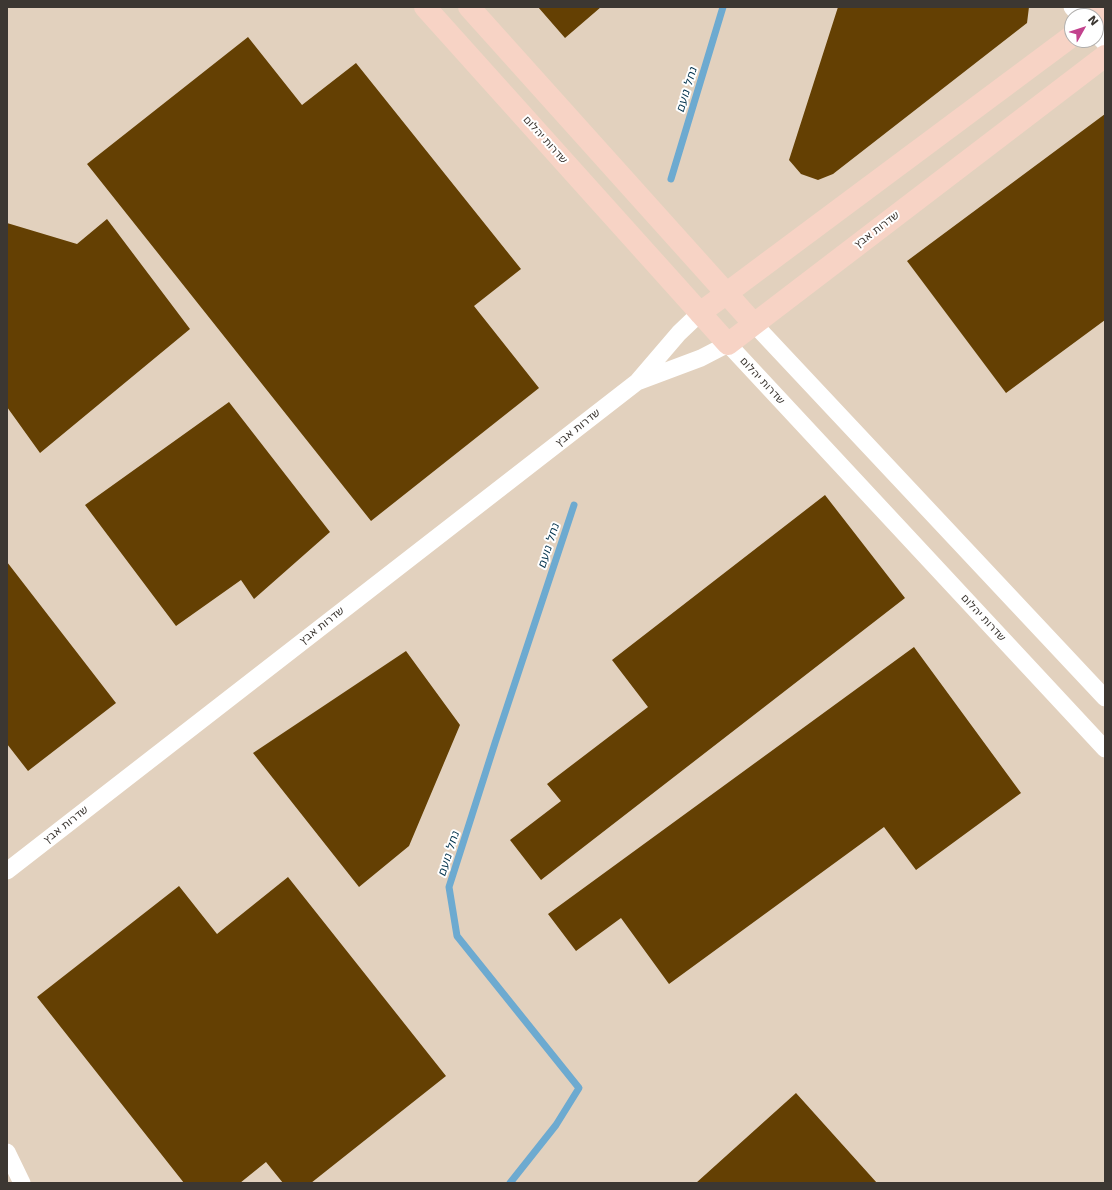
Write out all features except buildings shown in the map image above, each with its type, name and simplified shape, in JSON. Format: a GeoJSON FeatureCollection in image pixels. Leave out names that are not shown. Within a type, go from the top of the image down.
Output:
{"type":"FeatureCollection","features":[{"type":"Feature","properties":{"kind":"street","name":"שדרות יהלום"},"geometry":{"type":"LineString","coordinates":[[425,7],[728,344],[1105,749]]}},
{"type":"Feature","properties":{"kind":"street"},"geometry":{"type":"LineString","coordinates":[[469,7],[727,292],[754,324],[1105,698]]}},
{"type":"Feature","properties":{"kind":"street","name":"שדרות אבץ"},"geometry":{"type":"LineString","coordinates":[[7,871],[637,382],[679,333],[700,313],[1064,42]]}},
{"type":"Feature","properties":{"kind":"street","name":"שדרות אבץ"},"geometry":{"type":"LineString","coordinates":[[637,382],[701,358],[728,344],[1105,56]]}},
{"type":"Feature","properties":{"kind":"street"},"geometry":{"type":"LineString","coordinates":[[7,1152],[22,1183]]}},
{"type":"Feature","properties":{"kind":"shaded area"},"geometry":{"type":"Polygon","coordinates":[[[7,7],[1105,7],[1105,1183],[7,1183],[7,7]]]}},
{"type":"Feature","properties":{"kind":"waterway","name":"נחל נועם"},"geometry":{"type":"LineString","coordinates":[[671,179],[723,7]]}},
{"type":"Feature","properties":{"kind":"waterway","name":"נחל נועם"},"geometry":{"type":"LineString","coordinates":[[510,1183],[556,1125],[579,1088],[457,936],[449,887],[574,505]]}}]}
